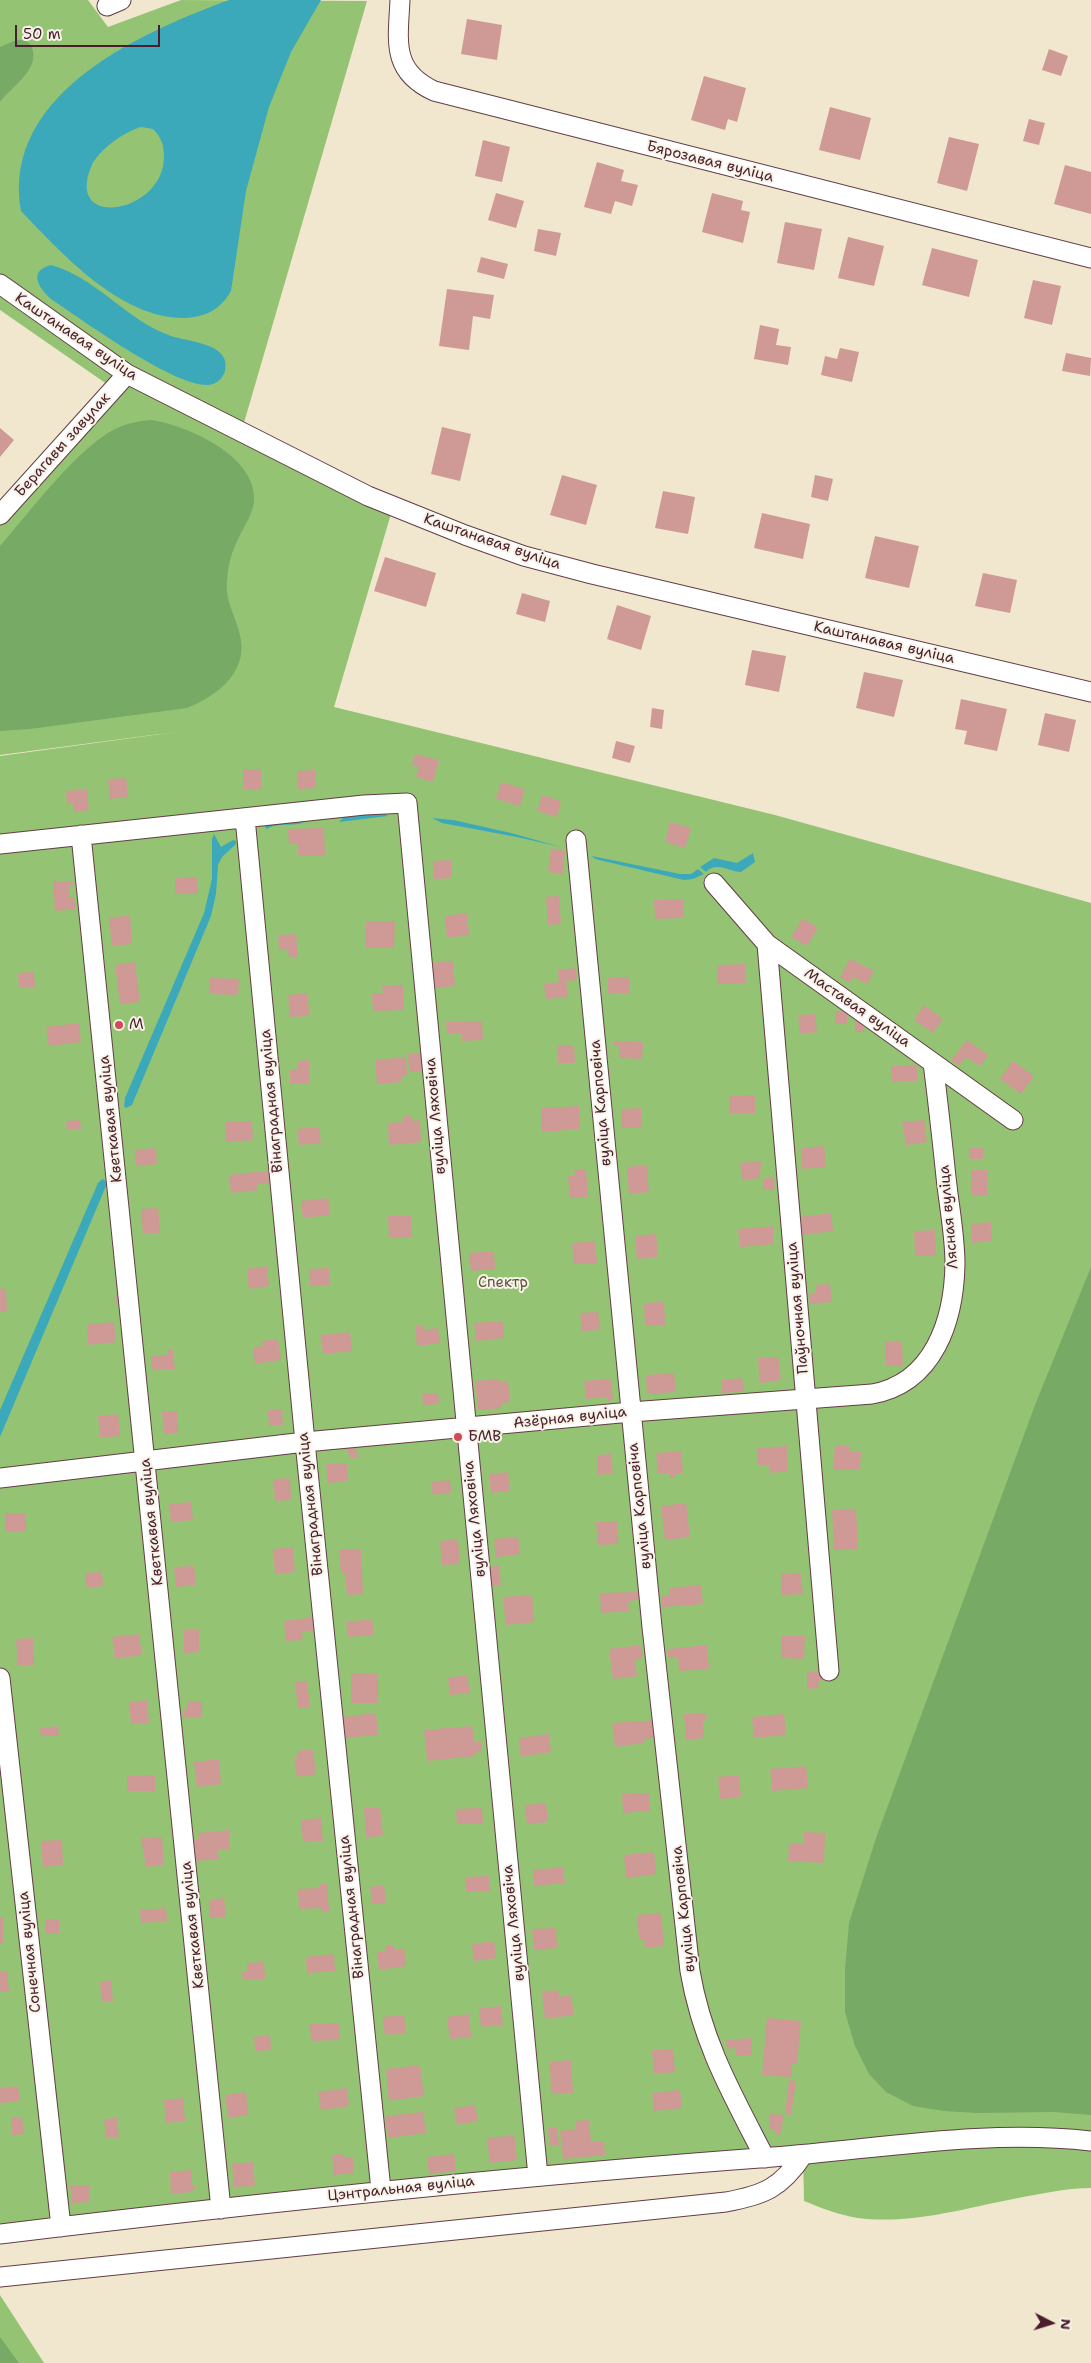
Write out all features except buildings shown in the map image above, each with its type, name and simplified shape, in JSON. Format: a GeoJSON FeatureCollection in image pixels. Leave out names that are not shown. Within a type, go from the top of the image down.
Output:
{"type":"FeatureCollection","features":[{"type":"Feature","properties":{"kind":"street","name":"Бярозавая вуліца"},"geometry":{"type":"LineString","coordinates":[[400,0],[399,52],[403,66],[411,78],[434,91],[1091,258]]}},
{"type":"Feature","properties":{"kind":"street","name":"Каштанавая вуліца"},"geometry":{"type":"LineString","coordinates":[[0,284],[127,374],[368,496],[465,535],[524,556],[1091,692]]}},
{"type":"Feature","properties":{"kind":"street","name":"Берагавы завулак"},"geometry":{"type":"LineString","coordinates":[[0,515],[127,374]]}},
{"type":"Feature","properties":{"kind":"street","name":"вуліца Ляховіча"},"geometry":{"type":"LineString","coordinates":[[245,818],[364,805],[407,803],[538,2176]]}},
{"type":"Feature","properties":{"kind":"street"},"geometry":{"type":"LineString","coordinates":[[0,844],[245,818]]}},
{"type":"Feature","properties":{"kind":"street","name":"Вінаградная вуліца"},"geometry":{"type":"LineString","coordinates":[[245,818],[305,1442],[381,2190]]}},
{"type":"Feature","properties":{"kind":"street","name":"Кветкавая вуліца"},"geometry":{"type":"LineString","coordinates":[[81,835],[221,2209]]}},
{"type":"Feature","properties":{"kind":"street","name":"вуліца Карповіча"},"geometry":{"type":"LineString","coordinates":[[576,840],[652,1626],[694,1993],[699,2016],[717,2062],[765,2158]]}},
{"type":"Feature","properties":{"kind":"street","name":"Маставая вуліца"},"geometry":{"type":"LineString","coordinates":[[714,883],[767,944],[1013,1120]]}},
{"type":"Feature","properties":{"kind":"street","name":"Паўночная вуліца"},"geometry":{"type":"LineString","coordinates":[[767,944],[829,1671]]}},
{"type":"Feature","properties":{"kind":"street","name":"Лясная вуліца"},"geometry":{"type":"LineString","coordinates":[[872,1394],[900,1386],[924,1366],[941,1336],[952,1301],[954,1245],[934,1063]]}},
{"type":"Feature","properties":{"kind":"street","name":"Азёрная вуліца"},"geometry":{"type":"LineString","coordinates":[[0,1478],[305,1442],[631,1412],[872,1394]]}},
{"type":"Feature","properties":{"kind":"street","name":"Сонечная вуліца"},"geometry":{"type":"LineString","coordinates":[[0,1678],[61,2227]]}},
{"type":"Feature","properties":{"kind":"street","name":"Цэнтральная вуліца"},"geometry":{"type":"LineString","coordinates":[[0,2234],[381,2190],[1007,2136],[1050,2136],[1091,2141]]}},
{"type":"Feature","properties":{"kind":"street"},"geometry":{"type":"LineString","coordinates":[[0,2277],[726,2202],[764,2193],[780,2183],[803,2155]]}},
{"type":"Feature","properties":{"kind":"green space","name":"Спектр"},"geometry":{"type":"Polygon","coordinates":[[[0,0],[88,0],[108,27],[181,0],[367,1],[241,433],[393,507],[334,707],[775,815],[1091,903],[1091,2188],[1048,2192],[921,2217],[879,2220],[858,2218],[824,2209],[804,2201],[803,2155],[0,2234],[0,756],[183,731],[0,755],[0,515],[114,389],[0,310],[0,0]]]}},
{"type":"Feature","properties":{"kind":"green space"},"geometry":{"type":"Polygon","coordinates":[[[16,40],[29,43],[33,51],[33,59],[31,66],[22,79],[0,102],[0,47],[16,40]]]}},
{"type":"Feature","properties":{"kind":"green space"},"geometry":{"type":"Polygon","coordinates":[[[152,420],[184,429],[218,446],[233,457],[245,471],[252,486],[253,507],[232,553],[228,568],[227,587],[229,600],[242,645],[236,669],[221,688],[199,703],[187,708],[30,729],[0,731],[0,546],[54,482],[100,438],[120,427],[152,420]]]}},
{"type":"Feature","properties":{"kind":"green space"},"geometry":{"type":"Polygon","coordinates":[[[1091,1267],[1091,2115],[1054,2112],[976,2113],[944,2111],[913,2106],[886,2092],[869,2074],[855,2046],[845,2012],[845,1970],[849,1923],[876,1838],[1035,1405],[1091,1267]]]}},
{"type":"Feature","properties":{"kind":"green space"},"geometry":{"type":"Polygon","coordinates":[[[0,2295],[44,2363],[0,2363],[0,2295]]]}},
{"type":"Feature","properties":{"kind":"green space"},"geometry":{"type":"Polygon","coordinates":[[[0,2337],[19,2363],[0,2363],[0,2337]]]}},
{"type":"Feature","properties":{"kind":"water"},"geometry":{"type":"Polygon","coordinates":[[[229,0],[321,0],[291,52],[269,107],[246,191],[231,291],[227,298],[212,311],[199,316],[184,318],[160,315],[137,307],[94,281],[74,264],[21,211],[21,168],[34,131],[57,99],[88,71],[123,48],[197,12],[229,0]],[[141,127],[134,129],[112,142],[99,154],[91,167],[87,187],[92,200],[103,207],[118,207],[134,201],[149,191],[160,175],[164,156],[162,141],[153,129],[141,127]]]}},
{"type":"Feature","properties":{"kind":"water"},"geometry":{"type":"Polygon","coordinates":[[[51,265],[63,269],[87,282],[130,314],[155,329],[171,336],[197,342],[215,349],[222,355],[225,362],[225,371],[222,377],[213,384],[199,384],[180,378],[157,367],[107,337],[51,299],[42,289],[37,275],[39,271],[51,265]]]}},
{"type":"Feature","properties":{"kind":"water"},"geometry":{"type":"Polygon","coordinates":[[[385,814],[388,816],[339,822],[345,816],[385,814]]]}},
{"type":"Feature","properties":{"kind":"water"},"geometry":{"type":"Polygon","coordinates":[[[432,818],[453,820],[511,833],[561,847],[442,823],[432,818]]]}},
{"type":"Feature","properties":{"kind":"water"},"geometry":{"type":"Polygon","coordinates":[[[305,822],[275,826],[267,829],[265,827],[267,824],[305,822]]]}},
{"type":"Feature","properties":{"kind":"water"},"geometry":{"type":"Polygon","coordinates":[[[214,834],[221,847],[233,840],[236,841],[236,844],[222,857],[218,865],[216,894],[211,916],[132,1105],[126,1108],[124,1106],[125,1098],[204,913],[212,879],[212,839],[214,834]]]}},
{"type":"Feature","properties":{"kind":"water"},"geometry":{"type":"Polygon","coordinates":[[[753,853],[755,862],[741,872],[714,867],[706,872],[700,867],[714,858],[737,863],[753,853]]]}},
{"type":"Feature","properties":{"kind":"water"},"geometry":{"type":"Polygon","coordinates":[[[592,856],[680,874],[691,874],[698,869],[704,874],[693,879],[684,880],[595,859],[592,856]]]}},
{"type":"Feature","properties":{"kind":"water"},"geometry":{"type":"Polygon","coordinates":[[[102,1179],[106,1181],[106,1186],[0,1437],[0,1410],[98,1183],[102,1179]]]}},
{"type":"Feature","properties":{"kind":"place","name":"М"},"geometry":{"type":"Point","coordinates":[119,1025]}},
{"type":"Feature","properties":{"kind":"place","name":"БМВ"},"geometry":{"type":"Point","coordinates":[458,1437]}}]}
